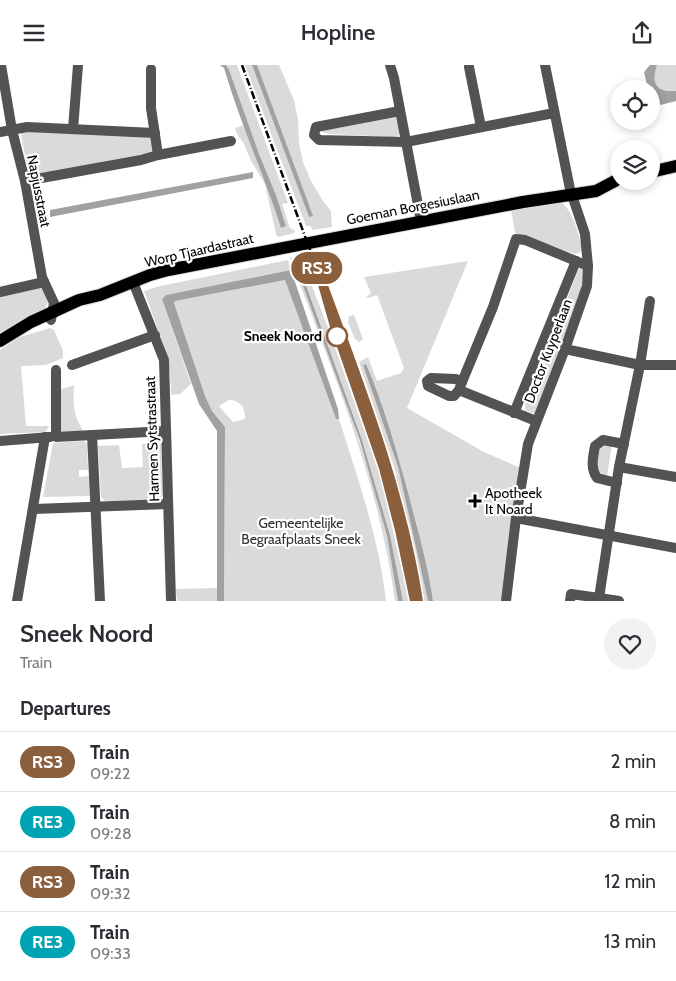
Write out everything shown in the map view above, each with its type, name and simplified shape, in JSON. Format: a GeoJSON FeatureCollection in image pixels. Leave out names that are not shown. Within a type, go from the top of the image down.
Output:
{"type":"FeatureCollection","features":[{"type":"Feature","properties":{"kind":"main road"},"geometry":{"type":"LineString","coordinates":[[660,170],[676,167]]}},
{"type":"Feature","properties":{"kind":"main road","name":"Goeman Borgesiuslaan"},"geometry":{"type":"LineString","coordinates":[[308,243],[523,201],[538,195],[571,192],[610,183]]}},
{"type":"Feature","properties":{"kind":"main road","name":"Worp Tjaardastraat"},"geometry":{"type":"LineString","coordinates":[[0,341],[52,316],[85,305],[100,295],[168,270],[308,243]]}},
{"type":"Feature","properties":{"kind":"street","name":"Napjusstraat"},"geometry":{"type":"LineString","coordinates":[[1,65],[12,130],[25,181],[44,282],[54,303],[52,316]]}},
{"type":"Feature","properties":{"kind":"street"},"geometry":{"type":"LineString","coordinates":[[73,129],[78,65]]}},
{"type":"Feature","properties":{"kind":"street"},"geometry":{"type":"LineString","coordinates":[[390,65],[421,221]]}},
{"type":"Feature","properties":{"kind":"street","name":"Doctor Kuyperlaan"},"geometry":{"type":"LineString","coordinates":[[506,601],[516,518],[528,444],[587,286],[588,266],[585,234],[571,192],[545,65]]}},
{"type":"Feature","properties":{"kind":"street"},"geometry":{"type":"LineString","coordinates":[[469,67],[481,127]]}},
{"type":"Feature","properties":{"kind":"street"},"geometry":{"type":"LineString","coordinates":[[151,69],[154,133],[158,155]]}},
{"type":"Feature","properties":{"kind":"street"},"geometry":{"type":"LineString","coordinates":[[400,111],[316,127],[314,135],[319,140],[406,142],[554,113]]}},
{"type":"Feature","properties":{"kind":"street"},"geometry":{"type":"LineString","coordinates":[[0,133],[28,127],[154,133]]}},
{"type":"Feature","properties":{"kind":"street"},"geometry":{"type":"LineString","coordinates":[[25,181],[231,141]]}},
{"type":"Feature","properties":{"kind":"street"},"geometry":{"type":"LineString","coordinates":[[536,421],[514,413],[461,386],[493,307],[516,239],[525,240],[588,266]]}},
{"type":"Feature","properties":{"kind":"street","name":"Doctor Kuyperlaan"},"geometry":{"type":"LineString","coordinates":[[514,413],[576,261]]}},
{"type":"Feature","properties":{"kind":"street"},"geometry":{"type":"LineString","coordinates":[[0,292],[44,282]]}},
{"type":"Feature","properties":{"kind":"street","name":"Harmen Sytstrastraat"},"geometry":{"type":"LineString","coordinates":[[133,282],[164,360],[171,601]]}},
{"type":"Feature","properties":{"kind":"street"},"geometry":{"type":"LineString","coordinates":[[600,598],[619,467],[640,365],[650,301]]}},
{"type":"Feature","properties":{"kind":"street"},"geometry":{"type":"LineString","coordinates":[[72,365],[155,335]]}},
{"type":"Feature","properties":{"kind":"street"},"geometry":{"type":"LineString","coordinates":[[565,349],[640,365],[676,365]]}},
{"type":"Feature","properties":{"kind":"street"},"geometry":{"type":"LineString","coordinates":[[56,370],[56,437]]}},
{"type":"Feature","properties":{"kind":"street"},"geometry":{"type":"LineString","coordinates":[[0,441],[103,433],[166,431]]}},
{"type":"Feature","properties":{"kind":"street"},"geometry":{"type":"LineString","coordinates":[[92,435],[100,601]]}},
{"type":"Feature","properties":{"kind":"street"},"geometry":{"type":"LineString","coordinates":[[17,601],[45,437]]}},
{"type":"Feature","properties":{"kind":"street"},"geometry":{"type":"LineString","coordinates":[[617,483],[597,478],[594,474],[592,469],[595,446],[603,440],[624,444]]}},
{"type":"Feature","properties":{"kind":"street"},"geometry":{"type":"LineString","coordinates":[[619,467],[676,477]]}},
{"type":"Feature","properties":{"kind":"street"},"geometry":{"type":"LineString","coordinates":[[34,509],[168,504]]}},
{"type":"Feature","properties":{"kind":"street"},"geometry":{"type":"LineString","coordinates":[[516,518],[676,548]]}},
{"type":"Feature","properties":{"kind":"street"},"geometry":{"type":"LineString","coordinates":[[570,601],[571,594],[619,601]]}},
{"type":"Feature","properties":{"kind":"green space"},"geometry":{"type":"Polygon","coordinates":[[[226,65],[237,65],[288,203],[282,204],[290,228],[295,231],[294,233],[278,237],[276,234],[265,184],[235,128],[244,125],[271,195],[281,228],[286,226],[226,65]]]}},
{"type":"Feature","properties":{"kind":"green space"},"geometry":{"type":"Polygon","coordinates":[[[245,65],[252,65],[309,217],[312,216],[257,65],[279,65],[294,100],[303,162],[311,181],[331,211],[332,227],[312,230],[311,226],[306,226],[245,65]]]}},
{"type":"Feature","properties":{"kind":"green space"},"geometry":{"type":"Polygon","coordinates":[[[657,65],[676,65],[676,91],[660,88],[660,80],[655,80],[657,65]]]}},
{"type":"Feature","properties":{"kind":"green space"},"geometry":{"type":"Polygon","coordinates":[[[396,117],[401,132],[394,137],[329,134],[320,131],[396,117]]]}},
{"type":"Feature","properties":{"kind":"green space"},"geometry":{"type":"Polygon","coordinates":[[[20,130],[147,135],[153,143],[153,148],[151,153],[29,176],[20,130]]]}},
{"type":"Feature","properties":{"kind":"green space"},"geometry":{"type":"Polygon","coordinates":[[[561,202],[569,211],[575,224],[583,249],[579,253],[575,254],[515,233],[511,209],[561,202]]]}},
{"type":"Feature","properties":{"kind":"green space"},"geometry":{"type":"Polygon","coordinates":[[[300,255],[381,478],[409,601],[403,601],[390,535],[362,440],[299,266],[296,268],[345,399],[377,500],[388,542],[398,601],[395,601],[388,556],[366,469],[337,384],[290,258],[300,255]]]}},
{"type":"Feature","properties":{"kind":"green space"},"geometry":{"type":"Polygon","coordinates":[[[288,260],[291,270],[166,295],[162,299],[191,384],[180,394],[171,395],[170,373],[165,349],[144,291],[288,260]]]}},
{"type":"Feature","properties":{"kind":"green space"},"geometry":{"type":"Polygon","coordinates":[[[468,261],[407,408],[484,452],[521,468],[503,601],[433,601],[422,546],[394,443],[366,364],[363,365],[398,467],[428,601],[422,601],[394,477],[397,476],[359,362],[368,357],[377,381],[401,373],[404,368],[377,295],[369,298],[366,297],[371,293],[364,277],[468,261]]]}},
{"type":"Feature","properties":{"kind":"green space"},"geometry":{"type":"Polygon","coordinates":[[[581,267],[584,270],[579,301],[538,415],[525,410],[525,405],[581,267]]]}},
{"type":"Feature","properties":{"kind":"green space","name":"Gemeentelijke Begraafplaats Sneek"},"geometry":{"type":"Polygon","coordinates":[[[285,280],[336,419],[339,419],[373,532],[386,601],[224,601],[225,427],[212,411],[205,396],[174,303],[175,301],[285,280]],[[229,400],[219,406],[233,422],[245,419],[242,405],[229,400]]]}},
{"type":"Feature","properties":{"kind":"green space"},"geometry":{"type":"Polygon","coordinates":[[[42,284],[48,302],[43,313],[0,332],[0,292],[42,284]]]}},
{"type":"Feature","properties":{"kind":"green space"},"geometry":{"type":"Polygon","coordinates":[[[354,315],[363,339],[359,342],[354,338],[348,322],[349,316],[354,315]]]}},
{"type":"Feature","properties":{"kind":"green space"},"geometry":{"type":"Polygon","coordinates":[[[50,328],[54,330],[63,351],[63,358],[46,365],[21,366],[26,426],[49,427],[45,432],[0,434],[0,350],[20,337],[50,328]]]}},
{"type":"Feature","properties":{"kind":"green space"},"geometry":{"type":"Polygon","coordinates":[[[74,385],[74,410],[84,432],[61,434],[59,390],[74,385]]]}},
{"type":"Feature","properties":{"kind":"green space"},"geometry":{"type":"Polygon","coordinates":[[[84,441],[87,444],[88,470],[79,470],[79,477],[89,476],[90,496],[43,497],[53,443],[84,441]]]}},
{"type":"Feature","properties":{"kind":"green space"},"geometry":{"type":"Polygon","coordinates":[[[602,443],[612,444],[607,477],[597,475],[597,447],[602,443]]]}},
{"type":"Feature","properties":{"kind":"green space"},"geometry":{"type":"Polygon","coordinates":[[[142,444],[161,444],[163,495],[158,500],[105,501],[101,497],[98,446],[119,445],[122,468],[143,467],[142,444]]]}},
{"type":"Feature","properties":{"kind":"green space"},"geometry":{"type":"Polygon","coordinates":[[[217,588],[217,601],[177,601],[176,589],[217,588]]]}},
{"type":"Feature","properties":{"kind":"shaded area"},"geometry":{"type":"Polygon","coordinates":[[[220,65],[226,65],[229,70],[276,195],[286,226],[281,228],[237,109],[224,68],[220,65]]]}},
{"type":"Feature","properties":{"kind":"shaded area"},"geometry":{"type":"Polygon","coordinates":[[[252,65],[257,65],[313,216],[309,217],[252,65]]]}},
{"type":"Feature","properties":{"kind":"shaded area"},"geometry":{"type":"Polygon","coordinates":[[[650,65],[657,65],[655,80],[646,80],[644,72],[650,65]]]}},
{"type":"Feature","properties":{"kind":"shaded area"},"geometry":{"type":"Polygon","coordinates":[[[660,88],[676,91],[676,101],[660,105],[660,88]]]}},
{"type":"Feature","properties":{"kind":"shaded area"},"geometry":{"type":"Polygon","coordinates":[[[253,172],[253,178],[50,217],[50,210],[253,172]]]}},
{"type":"Feature","properties":{"kind":"shaded area"},"geometry":{"type":"Polygon","coordinates":[[[299,266],[362,440],[390,535],[403,601],[398,601],[387,536],[360,441],[296,267],[299,266]]]}},
{"type":"Feature","properties":{"kind":"shaded area"},"geometry":{"type":"Polygon","coordinates":[[[291,270],[338,409],[339,419],[336,419],[285,280],[175,301],[174,303],[205,396],[212,411],[225,427],[224,601],[217,601],[217,431],[199,404],[162,299],[166,295],[291,270]]]}},
{"type":"Feature","properties":{"kind":"shaded area"},"geometry":{"type":"Polygon","coordinates":[[[366,364],[384,411],[399,460],[422,546],[433,601],[428,601],[398,467],[363,365],[366,364]]]}},
{"type":"Feature","properties":{"kind":"railway"},"geometry":{"type":"LineString","coordinates":[[242,65],[374,424],[401,515],[419,601]]}},
{"type":"Feature","properties":{"kind":"train","name":"RS3"},"geometry":{"type":"LineString","coordinates":[[414,601],[399,530],[383,468],[333,323],[317,267],[384,455],[404,529],[419,601]]}},
{"type":"Feature","properties":{"kind":"place","name":"Sneek Noord"},"geometry":{"type":"Point","coordinates":[337,336]}},
{"type":"Feature","properties":{"kind":"place","name":"Apotheek It Noard"},"geometry":{"type":"Point","coordinates":[475,501]}}]}
